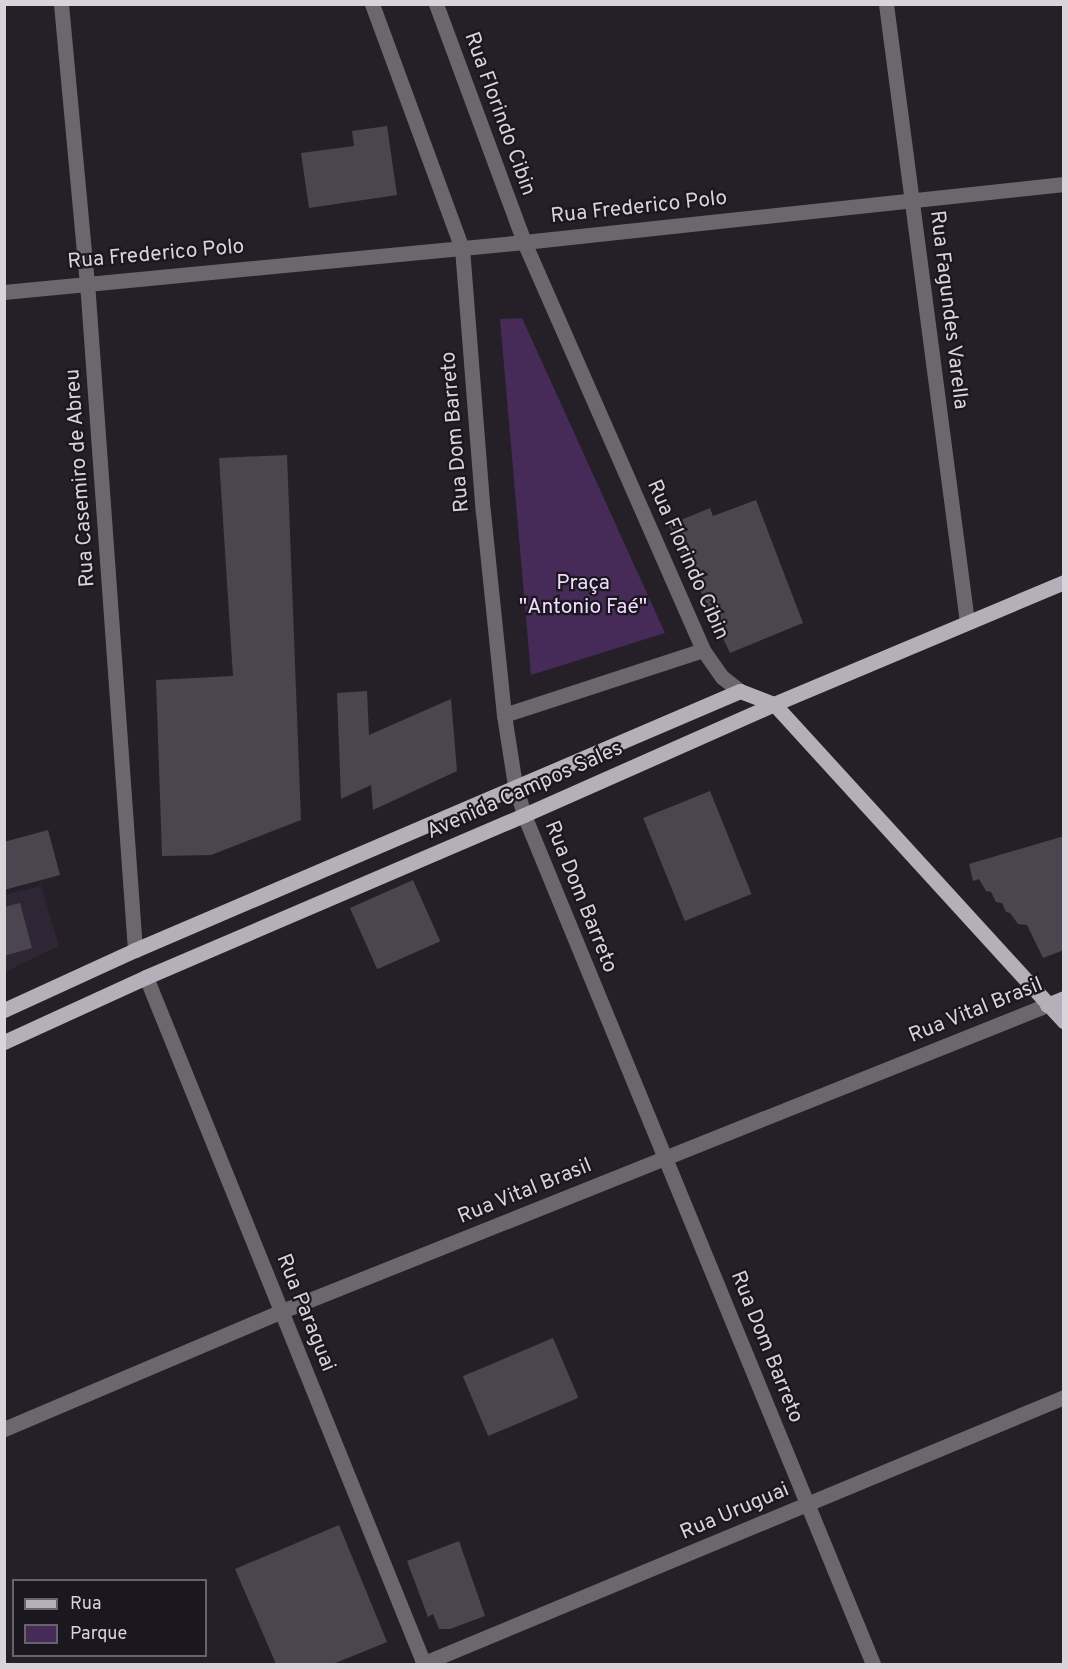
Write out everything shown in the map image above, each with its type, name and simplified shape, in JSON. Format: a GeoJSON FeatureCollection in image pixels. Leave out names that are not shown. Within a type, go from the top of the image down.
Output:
{"type":"FeatureCollection","features":[{"type":"Feature","properties":{"kind":"main road","name":"Avenida Campos Sales"},"geometry":{"type":"LineString","coordinates":[[4,1042],[146,977],[524,815],[774,704],[1064,582]]}},
{"type":"Feature","properties":{"kind":"main road","name":"Avenida Campos Sales"},"geometry":{"type":"LineString","coordinates":[[4,1010],[135,950],[515,785],[740,691]]}},
{"type":"Feature","properties":{"kind":"main road","name":"Rua Florindo Cibin"},"geometry":{"type":"LineString","coordinates":[[740,691],[774,704],[1064,1022]]}},
{"type":"Feature","properties":{"kind":"main road","name":"Rua Vital Brasil"},"geometry":{"type":"LineString","coordinates":[[1047,1005],[1064,998]]}},
{"type":"Feature","properties":{"kind":"street","name":"Rua Casemiro de Abreu"},"geometry":{"type":"LineString","coordinates":[[61,4],[87,282],[135,950]]}},
{"type":"Feature","properties":{"kind":"street","name":"Rua Dom Barreto"},"geometry":{"type":"LineString","coordinates":[[372,4],[462,248],[483,512],[504,715],[515,785],[524,815],[873,1665]]}},
{"type":"Feature","properties":{"kind":"street","name":"Rua Florindo Cibin"},"geometry":{"type":"LineString","coordinates":[[436,4],[524,242],[703,650],[722,677],[740,691]]}},
{"type":"Feature","properties":{"kind":"street","name":"Rua Fagundes Varella"},"geometry":{"type":"LineString","coordinates":[[886,4],[967,622]]}},
{"type":"Feature","properties":{"kind":"street","name":"Rua Frederico Polo"},"geometry":{"type":"LineString","coordinates":[[4,292],[87,282],[524,242],[1064,184]]}},
{"type":"Feature","properties":{"kind":"street"},"geometry":{"type":"LineString","coordinates":[[504,715],[703,650]]}},
{"type":"Feature","properties":{"kind":"street","name":"Rua Paraguai"},"geometry":{"type":"LineString","coordinates":[[146,977],[424,1664]]}},
{"type":"Feature","properties":{"kind":"street","name":"Rua Vital Brasil"},"geometry":{"type":"LineString","coordinates":[[4,1429],[282,1311],[1047,1005]]}},
{"type":"Feature","properties":{"kind":"street","name":"Rua Uruguai"},"geometry":{"type":"LineString","coordinates":[[424,1664],[1064,1397]]}},
{"type":"Feature","properties":{"kind":"shaded area"},"geometry":{"type":"Polygon","coordinates":[[[41,886],[59,946],[5,972],[4,895],[41,886]]]}},
{"type":"Feature","properties":{"kind":"green space","name":"Praça \"Antonio Faé\""},"geometry":{"type":"Polygon","coordinates":[[[522,318],[665,633],[531,675],[500,319],[522,318]]]}},
{"type":"Feature","properties":{"kind":"building"},"geometry":{"type":"Polygon","coordinates":[[[387,126],[397,195],[309,208],[301,153],[354,146],[352,131],[387,126]]]}},
{"type":"Feature","properties":{"kind":"building"},"geometry":{"type":"Polygon","coordinates":[[[287,455],[301,820],[211,855],[162,856],[156,680],[233,676],[219,458],[287,455]]]}},
{"type":"Feature","properties":{"kind":"building"},"geometry":{"type":"Polygon","coordinates":[[[756,500],[803,623],[730,653],[669,525],[710,508],[713,516],[756,500]]]}},
{"type":"Feature","properties":{"kind":"building"},"geometry":{"type":"Polygon","coordinates":[[[367,691],[369,735],[451,699],[457,771],[373,810],[371,785],[341,799],[337,693],[367,691]]]}},
{"type":"Feature","properties":{"kind":"building"},"geometry":{"type":"Polygon","coordinates":[[[710,791],[752,894],[685,921],[643,818],[710,791]]]}},
{"type":"Feature","properties":{"kind":"building"},"geometry":{"type":"Polygon","coordinates":[[[48,830],[60,875],[4,890],[4,842],[48,830]]]}},
{"type":"Feature","properties":{"kind":"building"},"geometry":{"type":"Polygon","coordinates":[[[1064,836],[1064,950],[1043,958],[1027,925],[1018,924],[1010,913],[1006,912],[1002,903],[996,902],[991,892],[986,891],[979,879],[973,881],[969,864],[1064,836]]]}},
{"type":"Feature","properties":{"kind":"building"},"geometry":{"type":"Polygon","coordinates":[[[413,880],[440,941],[377,969],[350,908],[413,880]]]}},
{"type":"Feature","properties":{"kind":"building"},"geometry":{"type":"Polygon","coordinates":[[[20,903],[32,948],[4,956],[4,907],[20,903]]]}},
{"type":"Feature","properties":{"kind":"building"},"geometry":{"type":"Polygon","coordinates":[[[553,1338],[578,1398],[488,1436],[463,1376],[553,1338]]]}},
{"type":"Feature","properties":{"kind":"building"},"geometry":{"type":"Polygon","coordinates":[[[339,1525],[387,1642],[333,1664],[276,1664],[235,1569],[339,1525]]]}},
{"type":"Feature","properties":{"kind":"building"},"geometry":{"type":"Polygon","coordinates":[[[459,1541],[485,1616],[450,1629],[439,1629],[433,1614],[428,1617],[407,1561],[459,1541]]]}}]}
